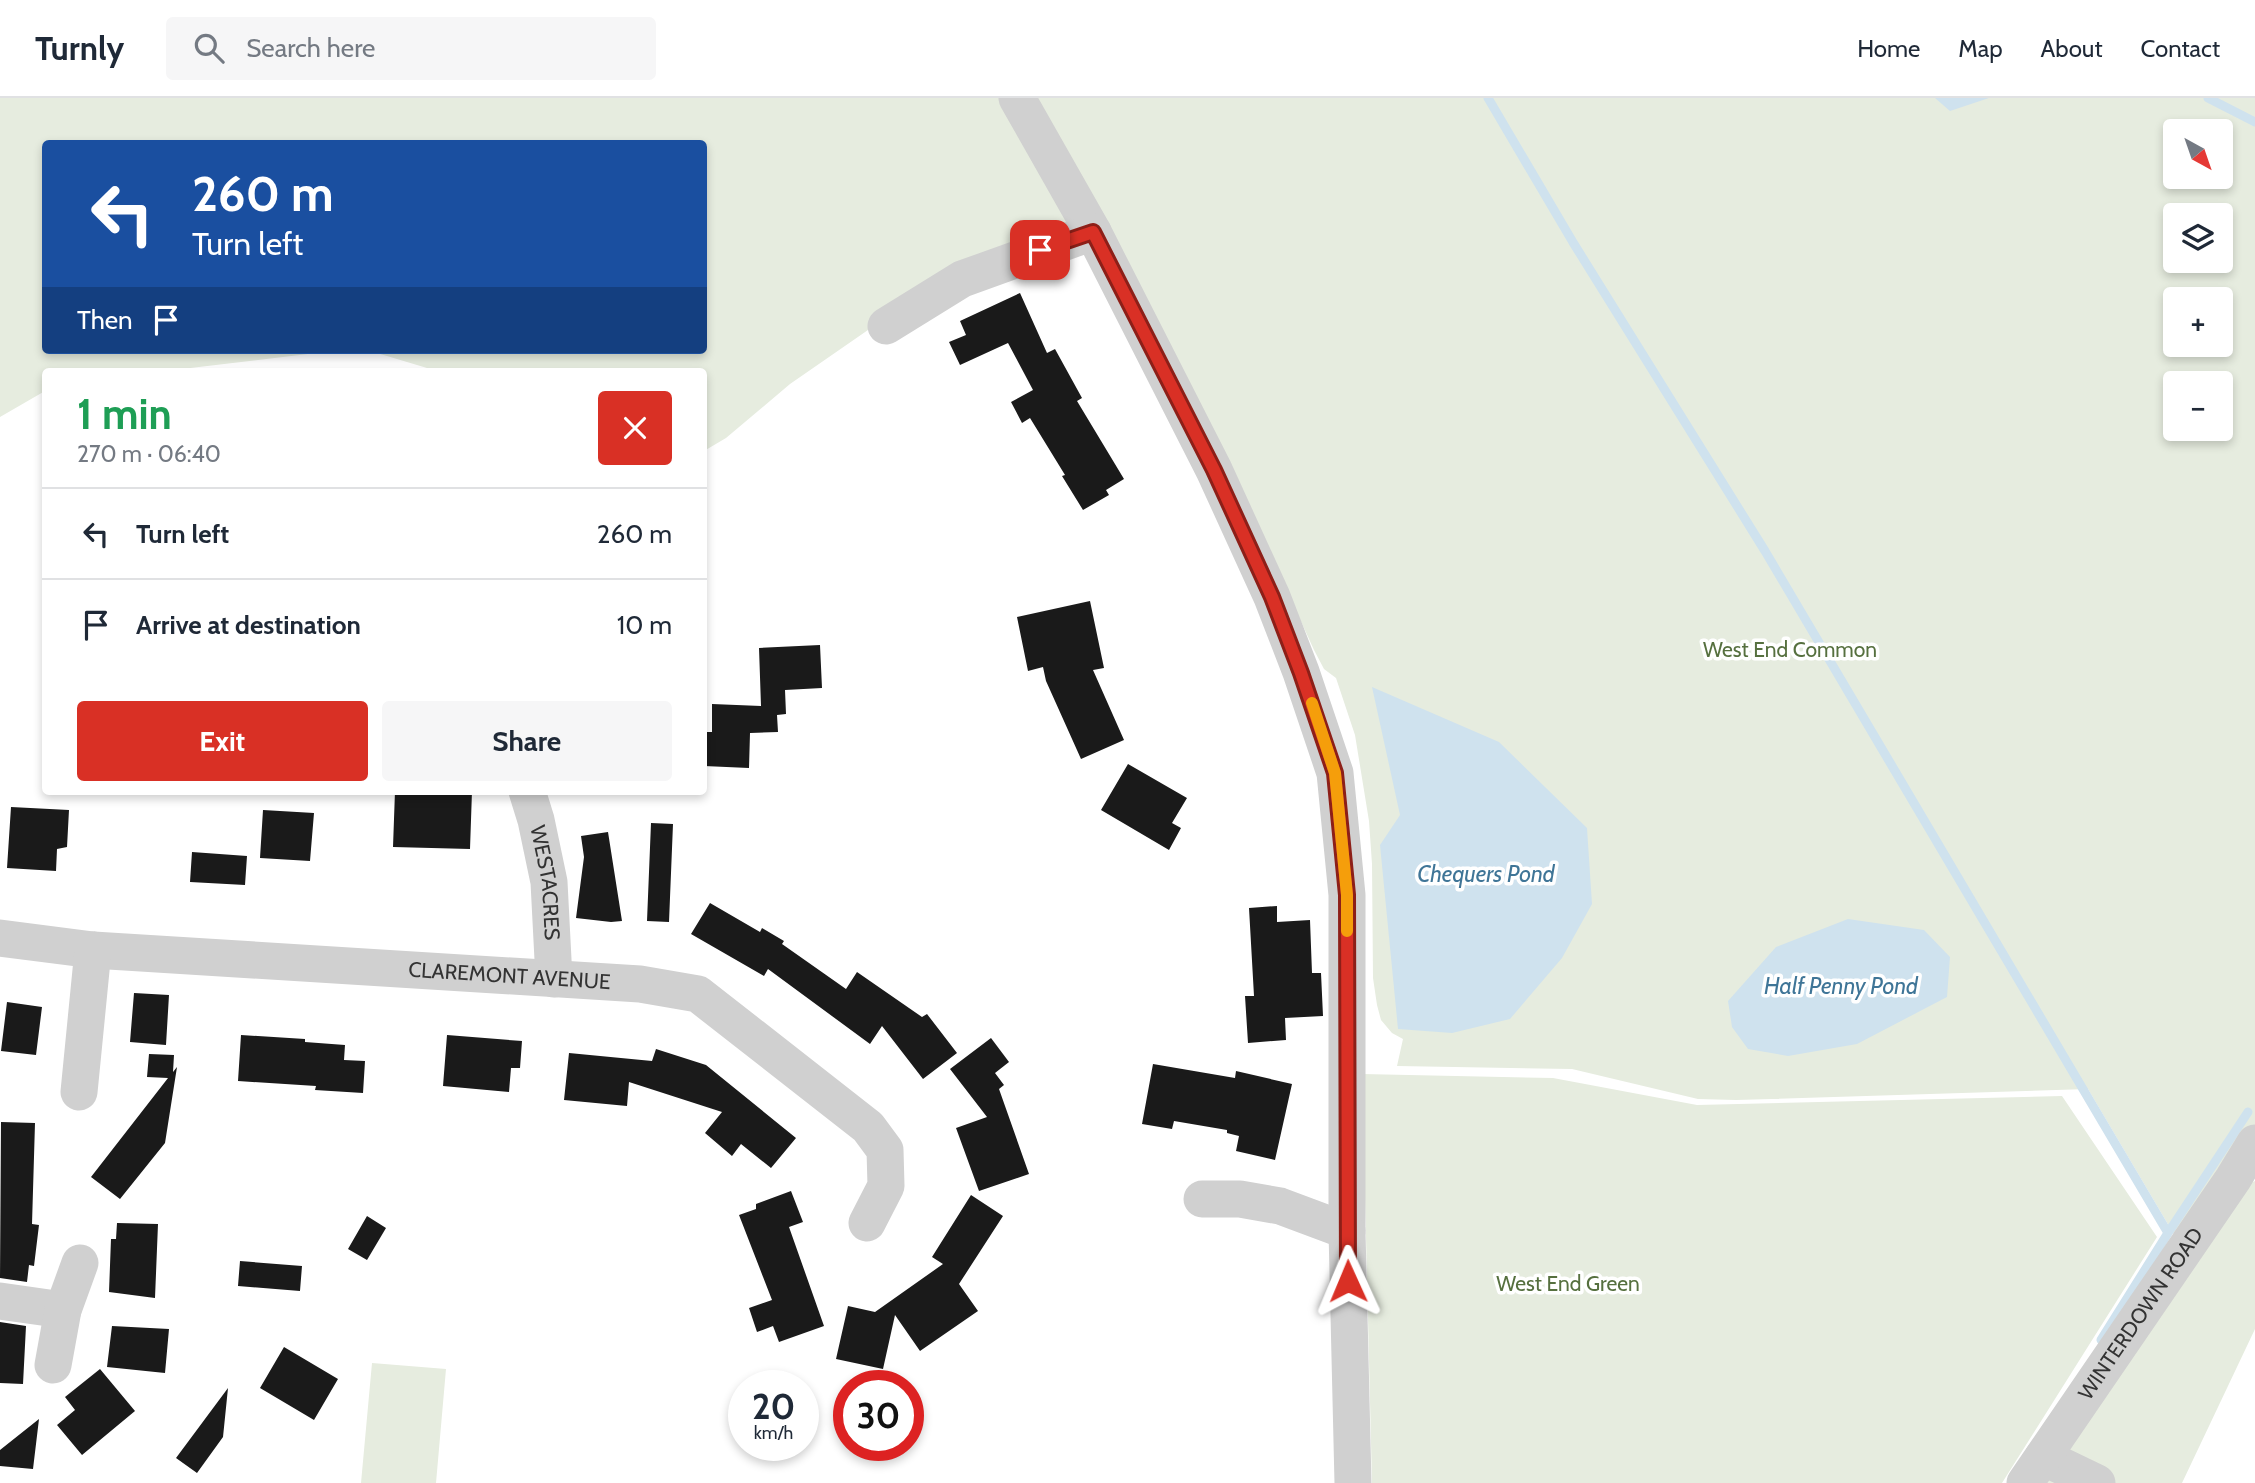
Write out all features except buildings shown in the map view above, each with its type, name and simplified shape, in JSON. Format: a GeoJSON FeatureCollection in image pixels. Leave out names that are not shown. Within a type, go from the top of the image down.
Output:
{"type":"FeatureCollection","features":[{"type":"Feature","properties":{"kind":"street"},"geometry":{"type":"LineString","coordinates":[[1017,98],[1093,232],[1214,470],[1272,597],[1335,773],[1347,895],[1347,1231],[1353,1483]]}},
{"type":"Feature","properties":{"kind":"street"},"geometry":{"type":"LineString","coordinates":[[886,326],[962,279],[1093,232]]}},
{"type":"Feature","properties":{"kind":"street","name":"WESTACRES"},"geometry":{"type":"LineString","coordinates":[[528,795],[548,882],[554,979]]}},
{"type":"Feature","properties":{"kind":"street","name":"CLAREMONT AVENUE"},"geometry":{"type":"LineString","coordinates":[[0,938],[93,950],[640,984],[698,994],[858,1118],[885,1150],[886,1186],[867,1223]]}},
{"type":"Feature","properties":{"kind":"street"},"geometry":{"type":"LineString","coordinates":[[79,1092],[93,950]]}},
{"type":"Feature","properties":{"kind":"street","name":"WINTERDOWN ROAD"},"geometry":{"type":"LineString","coordinates":[[2034,1470],[2255,1143]]}},
{"type":"Feature","properties":{"kind":"street"},"geometry":{"type":"LineString","coordinates":[[1202,1199],[1240,1199],[1280,1206],[1347,1231]]}},
{"type":"Feature","properties":{"kind":"street"},"geometry":{"type":"LineString","coordinates":[[54,1365],[63,1310],[80,1263]]}},
{"type":"Feature","properties":{"kind":"street"},"geometry":{"type":"LineString","coordinates":[[0,1301],[63,1310]]}},
{"type":"Feature","properties":{"kind":"street"},"geometry":{"type":"LineString","coordinates":[[2034,1470],[2097,1483]]}},
{"type":"Feature","properties":{"kind":"green space","name":"West End Common"},"geometry":{"type":"Polygon","coordinates":[[[0,98],[2255,98],[2255,1132],[2182,1248],[2088,1089],[1698,1099],[1572,1069],[1397,1066],[1403,1039],[1392,1033],[1381,1020],[1373,978],[1369,821],[1355,735],[1336,678],[1324,669],[1314,650],[1283,582],[1099,225],[920,294],[790,384],[726,438],[707,449],[707,368],[427,368],[380,354],[707,354],[707,140],[42,140],[42,354],[307,354],[190,368],[42,368],[42,393],[0,417],[0,98]]]}},
{"type":"Feature","properties":{"kind":"green space","name":"West End Green"},"geometry":{"type":"Polygon","coordinates":[[[1362,1074],[1553,1078],[1697,1105],[2062,1096],[2157,1237],[2002,1483],[1372,1483],[1362,1074]]]}},
{"type":"Feature","properties":{"kind":"green space"},"geometry":{"type":"Polygon","coordinates":[[[2255,1181],[2255,1329],[2182,1483],[2038,1483],[2242,1187],[2255,1181]]]}},
{"type":"Feature","properties":{"kind":"green space"},"geometry":{"type":"Polygon","coordinates":[[[372,1363],[446,1369],[436,1483],[361,1483],[372,1363]]]}},
{"type":"Feature","properties":{"kind":"water"},"geometry":{"type":"Polygon","coordinates":[[[1935,98],[1989,98],[1950,111],[1935,98]]]}},
{"type":"Feature","properties":{"kind":"water","name":"Chequers Pond"},"geometry":{"type":"Polygon","coordinates":[[[1372,687],[1499,742],[1587,828],[1592,904],[1562,958],[1510,1019],[1452,1033],[1398,1029],[1380,845],[1400,815],[1372,687]]]}},
{"type":"Feature","properties":{"kind":"water","name":"Half Penny Pond"},"geometry":{"type":"Polygon","coordinates":[[[1848,919],[1924,930],[1950,957],[1947,997],[1857,1044],[1788,1056],[1748,1049],[1732,1027],[1728,1001],[1776,947],[1848,919]]]}},
{"type":"Feature","properties":{"kind":"waterway"},"geometry":{"type":"LineString","coordinates":[[1488,98],[1574,244],[1765,551],[2168,1233]]}},
{"type":"Feature","properties":{"kind":"waterway"},"geometry":{"type":"LineString","coordinates":[[2208,98],[2255,122]]}},
{"type":"Feature","properties":{"kind":"waterway"},"geometry":{"type":"LineString","coordinates":[[2101,1340],[2248,1112]]}},
{"type":"Feature","properties":{"kind":"slow traffic"},"geometry":{"type":"LineString","coordinates":[[1312,703],[1335,773],[1347,895],[1347,931]]}},
{"type":"Feature","properties":{"kind":"route"},"geometry":{"type":"LineString","coordinates":[[1040,250],[1093,232],[1214,470],[1272,597],[1335,773],[1347,895],[1348,1281]]}}]}
